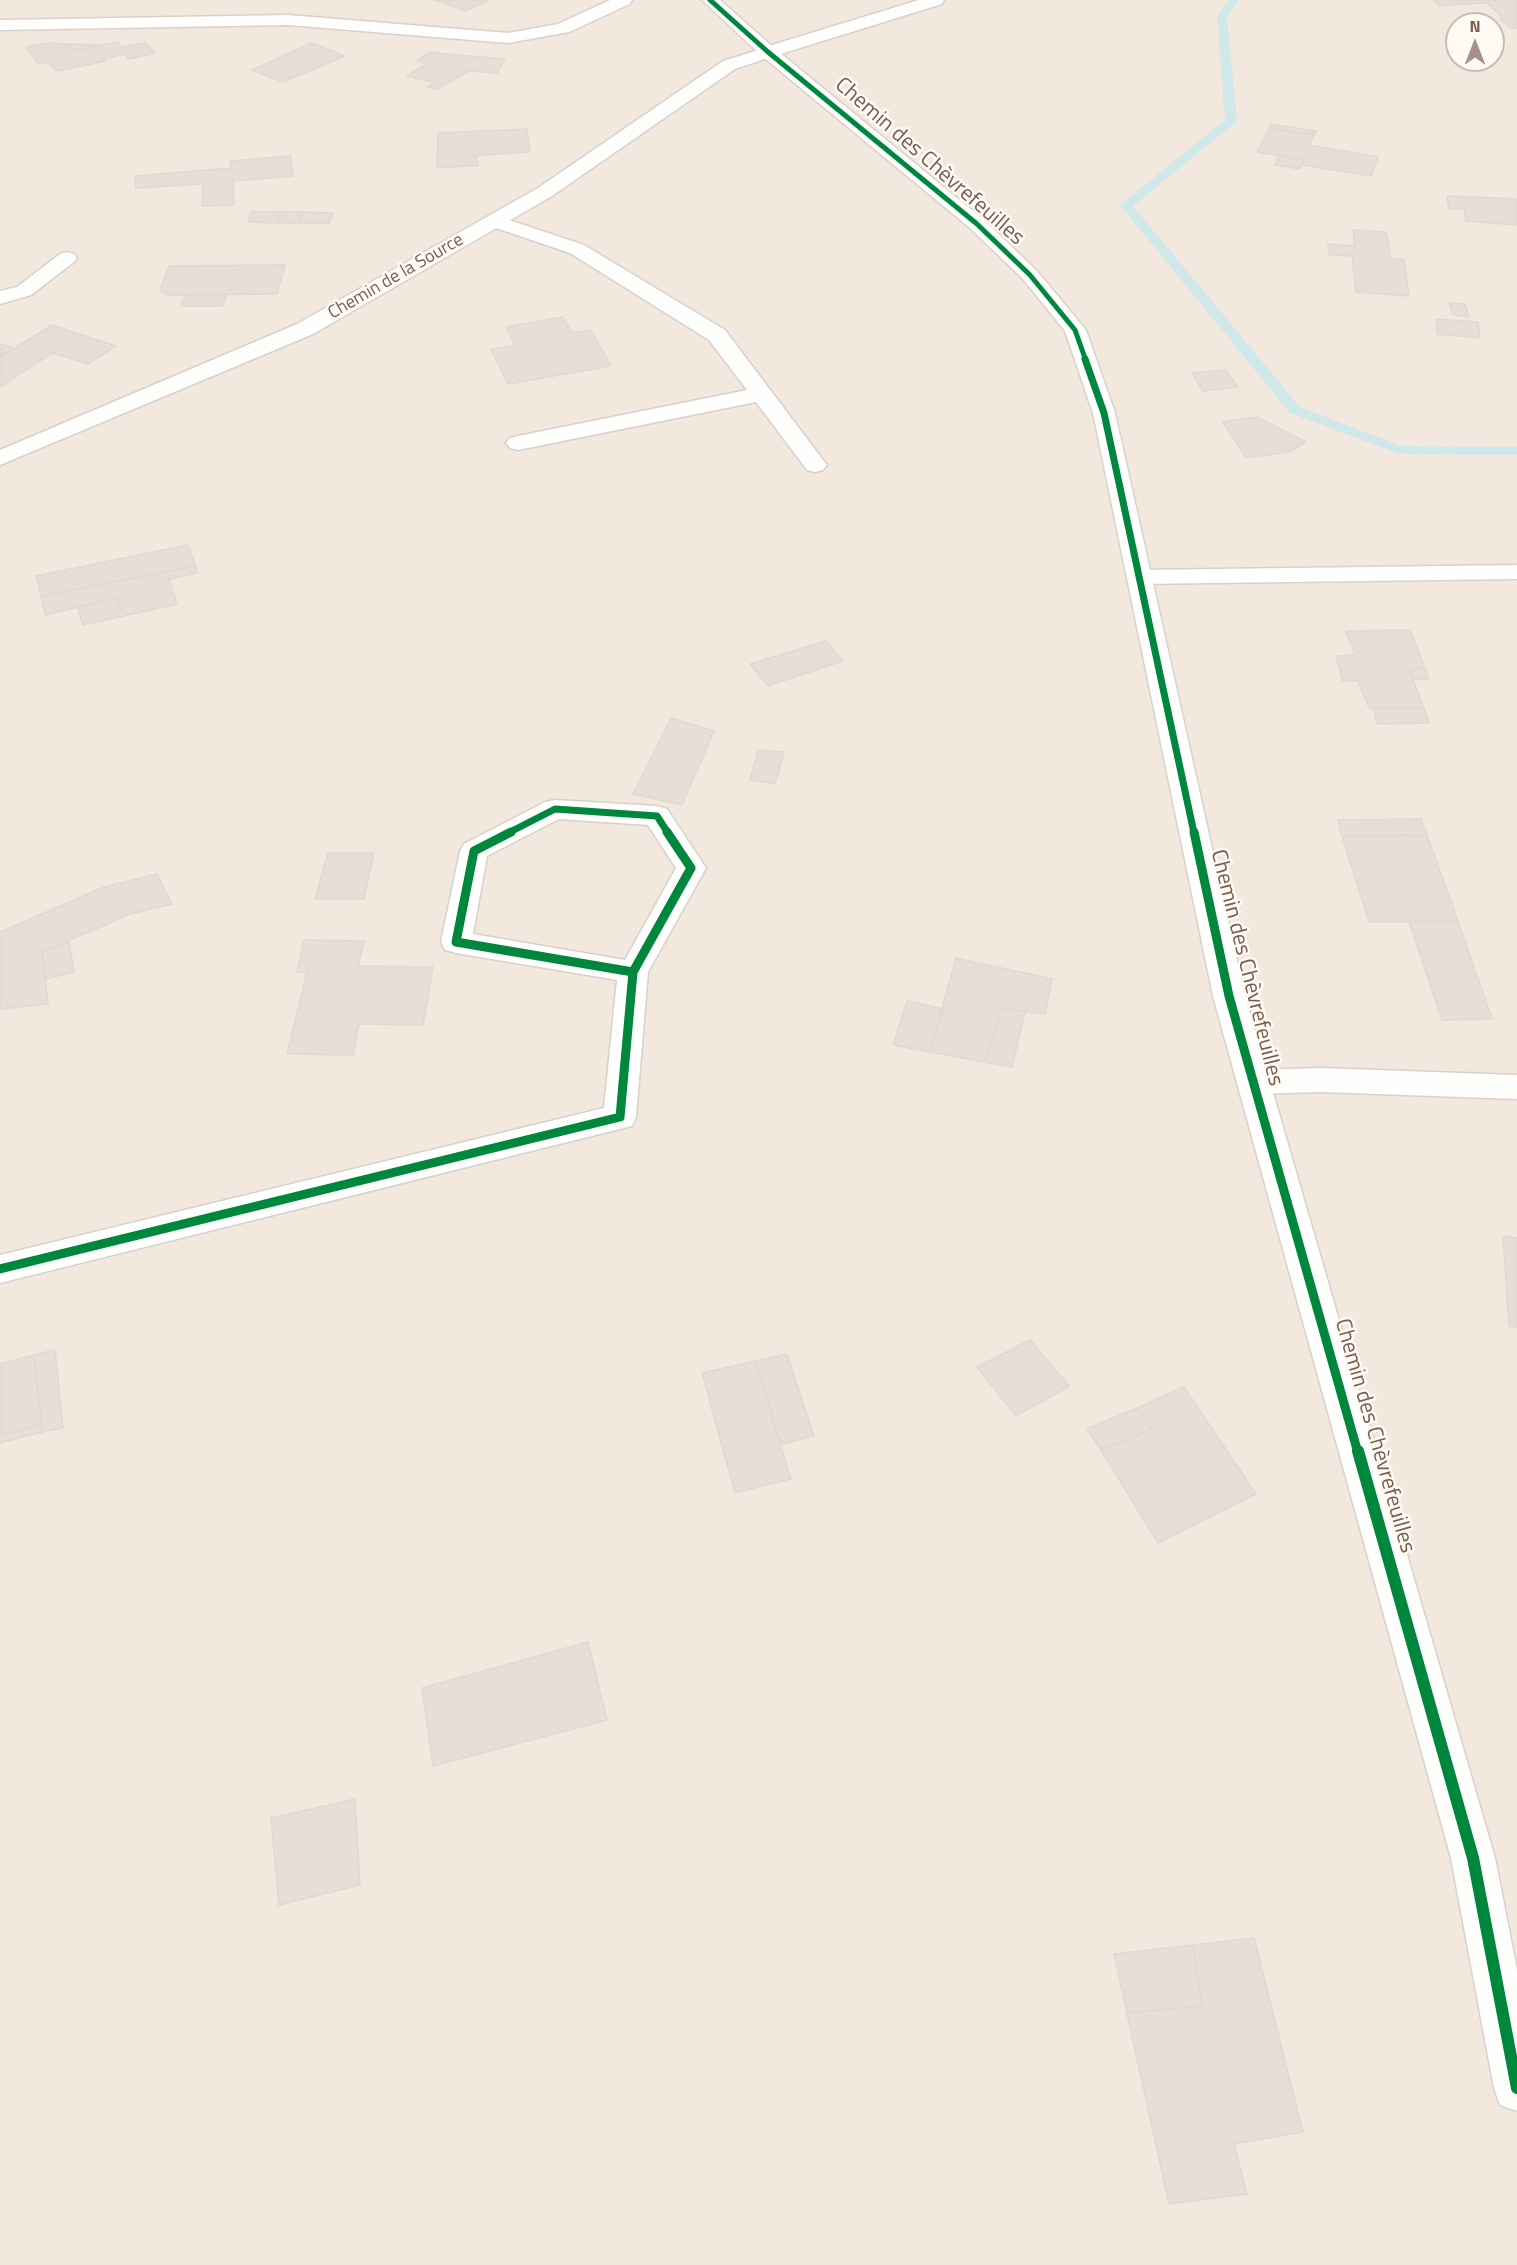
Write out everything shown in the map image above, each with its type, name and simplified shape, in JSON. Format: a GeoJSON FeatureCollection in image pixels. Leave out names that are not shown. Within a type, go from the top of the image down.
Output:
{"type":"FeatureCollection","features":[{"type":"Feature","properties":{"kind":"street"},"geometry":{"type":"LineString","coordinates":[[0,25],[283,13],[508,38],[563,28],[624,0]]}},
{"type":"Feature","properties":{"kind":"street","name":"Chemin des Chèvrefeuilles"},"geometry":{"type":"LineString","coordinates":[[710,0],[768,52],[977,224],[1030,275],[1075,330],[1104,413],[1229,996],[1473,1858],[1517,2088]]}},
{"type":"Feature","properties":{"kind":"street","name":"Chemin de la Source"},"geometry":{"type":"LineString","coordinates":[[0,458],[305,329],[545,192],[729,65],[936,0]]}},
{"type":"Feature","properties":{"kind":"street"},"geometry":{"type":"LineString","coordinates":[[494,221],[577,249],[717,335],[815,465]]}},
{"type":"Feature","properties":{"kind":"street"},"geometry":{"type":"LineString","coordinates":[[0,298],[24,291],[67,258]]}},
{"type":"Feature","properties":{"kind":"street"},"geometry":{"type":"LineString","coordinates":[[518,443],[761,394]]}},
{"type":"Feature","properties":{"kind":"street"},"geometry":{"type":"LineString","coordinates":[[1139,577],[1517,572]]}},
{"type":"Feature","properties":{"kind":"street"},"geometry":{"type":"LineString","coordinates":[[0,1269],[620,1117],[633,972],[690,868],[657,816],[555,809],[474,851],[456,942],[633,972]]}},
{"type":"Feature","properties":{"kind":"street"},"geometry":{"type":"LineString","coordinates":[[1253,1082],[1321,1080],[1517,1087]]}},
{"type":"Feature","properties":{"kind":"shaded area"},"geometry":{"type":"Polygon","coordinates":[[[0,0],[1517,0],[1517,2265],[0,2265],[0,0]]]}},
{"type":"Feature","properties":{"kind":"building"},"geometry":{"type":"Polygon","coordinates":[[[434,0],[489,0],[466,11],[434,0]]]}},
{"type":"Feature","properties":{"kind":"building"},"geometry":{"type":"Polygon","coordinates":[[[1433,0],[1459,0],[1463,4],[1439,6],[1433,0]]]}},
{"type":"Feature","properties":{"kind":"building"},"geometry":{"type":"Polygon","coordinates":[[[1459,0],[1517,0],[1517,28],[1510,28],[1505,24],[1505,12],[1497,12],[1487,3],[1463,4],[1459,0]]]}},
{"type":"Feature","properties":{"kind":"building"},"geometry":{"type":"Polygon","coordinates":[[[118,42],[122,47],[145,43],[155,53],[128,59],[125,54],[104,59],[106,61],[57,71],[48,62],[39,64],[26,47],[49,43],[69,44],[75,51],[118,42]]]}},
{"type":"Feature","properties":{"kind":"building"},"geometry":{"type":"Polygon","coordinates":[[[312,43],[345,56],[283,82],[252,70],[312,43]]]}},
{"type":"Feature","properties":{"kind":"building"},"geometry":{"type":"Polygon","coordinates":[[[69,44],[101,45],[75,51],[69,44]]]}},
{"type":"Feature","properties":{"kind":"building"},"geometry":{"type":"Polygon","coordinates":[[[431,52],[505,59],[497,73],[469,71],[437,89],[427,87],[435,83],[407,76],[427,64],[416,61],[431,52]]]}},
{"type":"Feature","properties":{"kind":"building"},"geometry":{"type":"Polygon","coordinates":[[[1271,124],[1316,131],[1314,135],[1269,128],[1271,124]]]}},
{"type":"Feature","properties":{"kind":"building"},"geometry":{"type":"Polygon","coordinates":[[[1269,128],[1314,135],[1309,145],[1378,157],[1371,176],[1302,165],[1304,160],[1257,152],[1269,128]]]}},
{"type":"Feature","properties":{"kind":"building"},"geometry":{"type":"Polygon","coordinates":[[[527,129],[530,152],[467,156],[467,166],[437,168],[438,133],[527,129]]]}},
{"type":"Feature","properties":{"kind":"building"},"geometry":{"type":"Polygon","coordinates":[[[291,156],[293,176],[233,181],[234,205],[202,206],[203,184],[136,188],[135,176],[231,168],[230,161],[291,156]]]}},
{"type":"Feature","properties":{"kind":"building"},"geometry":{"type":"Polygon","coordinates":[[[467,156],[477,156],[478,166],[467,166],[467,156]]]}},
{"type":"Feature","properties":{"kind":"building"},"geometry":{"type":"Polygon","coordinates":[[[1279,156],[1304,160],[1300,169],[1275,165],[1279,156]]]}},
{"type":"Feature","properties":{"kind":"building"},"geometry":{"type":"Polygon","coordinates":[[[1447,196],[1517,199],[1517,225],[1466,221],[1464,209],[1449,209],[1447,196]]]}},
{"type":"Feature","properties":{"kind":"building"},"geometry":{"type":"Polygon","coordinates":[[[251,212],[280,212],[280,223],[248,222],[251,212]]]}},
{"type":"Feature","properties":{"kind":"building"},"geometry":{"type":"Polygon","coordinates":[[[280,212],[302,212],[299,223],[280,223],[280,212]]]}},
{"type":"Feature","properties":{"kind":"building"},"geometry":{"type":"Polygon","coordinates":[[[302,212],[333,213],[329,223],[299,223],[302,212]]]}},
{"type":"Feature","properties":{"kind":"building"},"geometry":{"type":"Polygon","coordinates":[[[1353,230],[1386,232],[1391,259],[1404,259],[1409,296],[1356,292],[1352,256],[1329,255],[1328,244],[1355,246],[1353,230]]]}},
{"type":"Feature","properties":{"kind":"building"},"geometry":{"type":"Polygon","coordinates":[[[285,265],[277,294],[168,295],[160,291],[169,266],[285,265]]]}},
{"type":"Feature","properties":{"kind":"building"},"geometry":{"type":"Polygon","coordinates":[[[227,294],[223,306],[181,306],[185,295],[227,294]]]}},
{"type":"Feature","properties":{"kind":"building"},"geometry":{"type":"Polygon","coordinates":[[[1449,303],[1465,304],[1469,317],[1453,315],[1449,303]]]}},
{"type":"Feature","properties":{"kind":"building"},"geometry":{"type":"Polygon","coordinates":[[[563,317],[572,333],[591,330],[611,366],[508,384],[491,349],[515,346],[506,327],[563,317]]]}},
{"type":"Feature","properties":{"kind":"building"},"geometry":{"type":"Polygon","coordinates":[[[1436,319],[1478,322],[1480,338],[1437,334],[1436,319]]]}},
{"type":"Feature","properties":{"kind":"building"},"geometry":{"type":"Polygon","coordinates":[[[52,325],[116,346],[88,364],[52,353],[0,387],[0,355],[52,325]]]}},
{"type":"Feature","properties":{"kind":"building"},"geometry":{"type":"Polygon","coordinates":[[[0,344],[15,348],[2,356],[0,355],[0,344]]]}},
{"type":"Feature","properties":{"kind":"building"},"geometry":{"type":"Polygon","coordinates":[[[1226,370],[1238,387],[1203,391],[1192,373],[1226,370]]]}},
{"type":"Feature","properties":{"kind":"building"},"geometry":{"type":"Polygon","coordinates":[[[1257,417],[1306,442],[1289,452],[1246,458],[1223,422],[1257,417]]]}},
{"type":"Feature","properties":{"kind":"building"},"geometry":{"type":"Polygon","coordinates":[[[188,545],[196,566],[41,596],[36,576],[188,545]]]}},
{"type":"Feature","properties":{"kind":"building"},"geometry":{"type":"Polygon","coordinates":[[[196,566],[197,573],[169,579],[177,604],[124,616],[117,598],[45,615],[41,596],[196,566]]]}},
{"type":"Feature","properties":{"kind":"building"},"geometry":{"type":"Polygon","coordinates":[[[117,598],[124,616],[83,625],[77,607],[117,598]]]}},
{"type":"Feature","properties":{"kind":"building"},"geometry":{"type":"Polygon","coordinates":[[[1410,630],[1425,668],[1409,669],[1424,708],[1369,708],[1358,681],[1343,681],[1336,656],[1355,655],[1346,631],[1410,630]]]}},
{"type":"Feature","properties":{"kind":"building"},"geometry":{"type":"Polygon","coordinates":[[[826,641],[843,661],[768,686],[750,664],[826,641]]]}},
{"type":"Feature","properties":{"kind":"building"},"geometry":{"type":"Polygon","coordinates":[[[1425,668],[1429,679],[1413,679],[1409,669],[1425,668]]]}},
{"type":"Feature","properties":{"kind":"building"},"geometry":{"type":"Polygon","coordinates":[[[1373,708],[1424,708],[1429,723],[1377,724],[1373,708]]]}},
{"type":"Feature","properties":{"kind":"building"},"geometry":{"type":"Polygon","coordinates":[[[671,718],[714,731],[682,805],[633,794],[671,718]]]}},
{"type":"Feature","properties":{"kind":"building"},"geometry":{"type":"Polygon","coordinates":[[[758,750],[784,752],[775,784],[750,780],[758,750]]]}},
{"type":"Feature","properties":{"kind":"building"},"geometry":{"type":"Polygon","coordinates":[[[1421,819],[1427,835],[1342,836],[1338,820],[1421,819]]]}},
{"type":"Feature","properties":{"kind":"building"},"geometry":{"type":"Polygon","coordinates":[[[1427,835],[1458,921],[1369,922],[1342,836],[1427,835]]]}},
{"type":"Feature","properties":{"kind":"building"},"geometry":{"type":"Polygon","coordinates":[[[328,853],[374,853],[364,899],[315,899],[328,853]]]}},
{"type":"Feature","properties":{"kind":"building"},"geometry":{"type":"Polygon","coordinates":[[[157,874],[172,904],[130,914],[42,952],[48,1004],[0,1009],[0,932],[104,887],[157,874]]]}},
{"type":"Feature","properties":{"kind":"building"},"geometry":{"type":"Polygon","coordinates":[[[1458,921],[1492,1019],[1442,1020],[1409,922],[1458,921]]]}},
{"type":"Feature","properties":{"kind":"building"},"geometry":{"type":"Polygon","coordinates":[[[69,940],[74,972],[45,979],[42,952],[69,940]]]}},
{"type":"Feature","properties":{"kind":"building"},"geometry":{"type":"Polygon","coordinates":[[[304,940],[364,941],[358,966],[433,967],[423,1025],[359,1024],[353,1055],[287,1054],[307,972],[297,972],[304,940]]]}},
{"type":"Feature","properties":{"kind":"building"},"geometry":{"type":"Polygon","coordinates":[[[956,958],[1052,979],[1045,1014],[1002,1008],[985,1062],[930,1052],[956,958]]]}},
{"type":"Feature","properties":{"kind":"building"},"geometry":{"type":"Polygon","coordinates":[[[907,1001],[943,1009],[930,1052],[893,1045],[907,1001]]]}},
{"type":"Feature","properties":{"kind":"building"},"geometry":{"type":"Polygon","coordinates":[[[1002,1008],[1025,1011],[1012,1067],[985,1062],[1002,1008]]]}},
{"type":"Feature","properties":{"kind":"building"},"geometry":{"type":"Polygon","coordinates":[[[1503,1236],[1517,1238],[1517,1327],[1509,1326],[1503,1236]]]}},
{"type":"Feature","properties":{"kind":"building"},"geometry":{"type":"Polygon","coordinates":[[[1030,1340],[1069,1386],[1016,1416],[977,1367],[1030,1340]]]}},
{"type":"Feature","properties":{"kind":"building"},"geometry":{"type":"Polygon","coordinates":[[[55,1350],[63,1428],[42,1432],[34,1355],[55,1350]]]}},
{"type":"Feature","properties":{"kind":"building"},"geometry":{"type":"Polygon","coordinates":[[[787,1354],[814,1436],[781,1444],[755,1361],[787,1354]]]}},
{"type":"Feature","properties":{"kind":"building"},"geometry":{"type":"Polygon","coordinates":[[[34,1355],[42,1424],[0,1435],[0,1364],[34,1355]]]}},
{"type":"Feature","properties":{"kind":"building"},"geometry":{"type":"Polygon","coordinates":[[[755,1361],[791,1479],[735,1493],[702,1373],[755,1361]]]}},
{"type":"Feature","properties":{"kind":"building"},"geometry":{"type":"Polygon","coordinates":[[[1184,1387],[1256,1494],[1158,1543],[1101,1450],[1152,1429],[1137,1408],[1184,1387]]]}},
{"type":"Feature","properties":{"kind":"building"},"geometry":{"type":"Polygon","coordinates":[[[1137,1408],[1152,1429],[1101,1450],[1087,1429],[1137,1408]]]}},
{"type":"Feature","properties":{"kind":"building"},"geometry":{"type":"Polygon","coordinates":[[[42,1424],[42,1432],[0,1443],[0,1435],[42,1424]]]}},
{"type":"Feature","properties":{"kind":"building"},"geometry":{"type":"Polygon","coordinates":[[[588,1642],[607,1720],[433,1766],[422,1688],[588,1642]]]}},
{"type":"Feature","properties":{"kind":"building"},"geometry":{"type":"Polygon","coordinates":[[[355,1799],[360,1885],[279,1905],[271,1818],[355,1799]]]}},
{"type":"Feature","properties":{"kind":"building"},"geometry":{"type":"Polygon","coordinates":[[[1254,1938],[1303,2132],[1234,2144],[1247,2194],[1169,2204],[1127,2013],[1202,2006],[1193,1945],[1254,1938]]]}},
{"type":"Feature","properties":{"kind":"building"},"geometry":{"type":"Polygon","coordinates":[[[1193,1945],[1202,2006],[1127,2013],[1114,1954],[1193,1945]]]}},
{"type":"Feature","properties":{"kind":"waterway"},"geometry":{"type":"LineString","coordinates":[[1234,0],[1222,17],[1231,121],[1126,205],[1295,410],[1399,450],[1517,451]]}},
{"type":"Feature","properties":{"kind":"cycle path"},"geometry":{"type":"LineString","coordinates":[[710,0],[768,52],[977,224],[1030,275],[1075,330],[1104,413],[1229,996],[1473,1858],[1517,2088]]}},
{"type":"Feature","properties":{"kind":"cycle path"},"geometry":{"type":"LineString","coordinates":[[0,1269],[620,1117],[633,972],[691,868],[657,816],[555,809],[474,851],[456,942],[633,972]]}}]}
